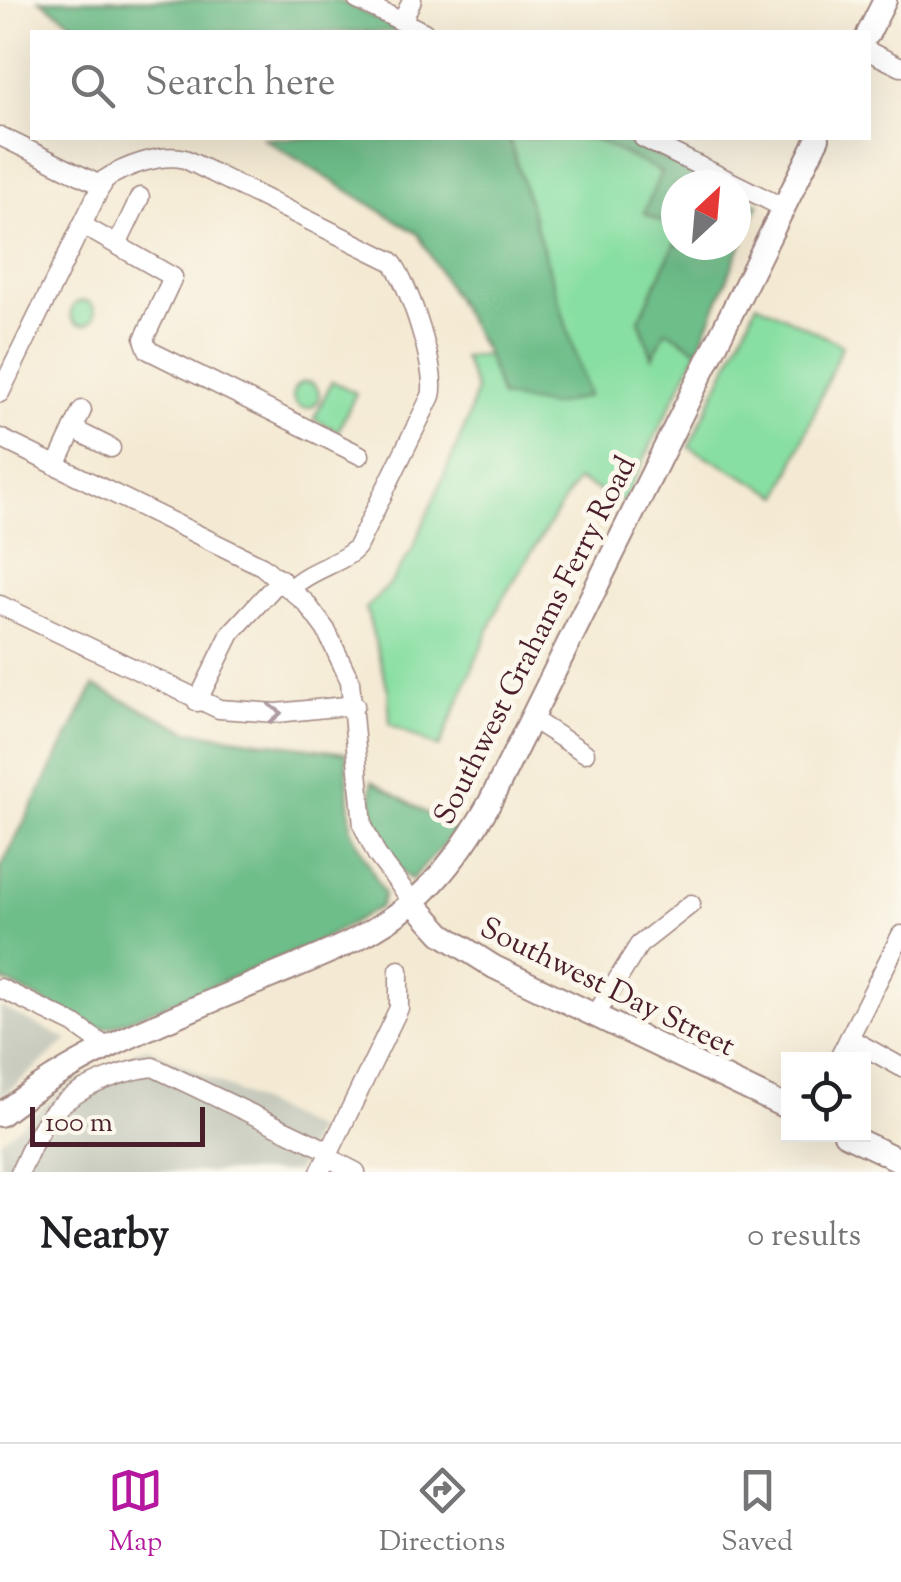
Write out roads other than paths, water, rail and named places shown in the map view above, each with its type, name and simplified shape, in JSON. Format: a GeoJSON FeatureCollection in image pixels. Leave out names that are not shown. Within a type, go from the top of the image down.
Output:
{"type":"FeatureCollection","features":[{"type":"Feature","properties":{"kind":"main road"},"geometry":{"type":"LineString","coordinates":[[870,30],[885,0]]}},
{"type":"Feature","properties":{"kind":"main road","name":"Southwest Grahams Ferry Road"},"geometry":{"type":"LineString","coordinates":[[0,1115],[104,1046],[334,950],[414,902],[479,822],[817,140]]}},
{"type":"Feature","properties":{"kind":"main road","name":"Southwest Day Street"},"geometry":{"type":"LineString","coordinates":[[414,902],[442,934],[472,954],[781,1105]]}},
{"type":"Feature","properties":{"kind":"main road"},"geometry":{"type":"LineString","coordinates":[[862,1142],[901,1161]]}},
{"type":"Feature","properties":{"kind":"street"},"geometry":{"type":"LineString","coordinates":[[356,0],[420,30]]}},
{"type":"Feature","properties":{"kind":"street"},"geometry":{"type":"LineString","coordinates":[[402,22],[412,0]]}},
{"type":"Feature","properties":{"kind":"street"},"geometry":{"type":"LineString","coordinates":[[871,52],[901,67]]}},
{"type":"Feature","properties":{"kind":"street"},"geometry":{"type":"LineString","coordinates":[[0,136],[102,186]]}},
{"type":"Feature","properties":{"kind":"street"},"geometry":{"type":"LineString","coordinates":[[648,140],[784,208]]}},
{"type":"Feature","properties":{"kind":"street"},"geometry":{"type":"LineString","coordinates":[[0,393],[102,186],[119,172],[178,156],[383,256],[402,276],[432,371],[432,396],[353,553],[286,584],[231,633],[197,702]]}},
{"type":"Feature","properties":{"kind":"street"},"geometry":{"type":"LineString","coordinates":[[118,243],[140,197]]}},
{"type":"Feature","properties":{"kind":"street"},"geometry":{"type":"LineString","coordinates":[[82,225],[173,278],[144,339],[148,350],[360,454]]}},
{"type":"Feature","properties":{"kind":"street"},"geometry":{"type":"LineString","coordinates":[[56,466],[82,410]]}},
{"type":"Feature","properties":{"kind":"street"},"geometry":{"type":"LineString","coordinates":[[74,429],[111,448]]}},
{"type":"Feature","properties":{"kind":"street"},"geometry":{"type":"LineString","coordinates":[[0,438],[286,584],[315,615],[342,658],[355,705],[363,826],[377,855],[414,902]]}},
{"type":"Feature","properties":{"kind":"street"},"geometry":{"type":"LineString","coordinates":[[0,605],[197,702],[258,714],[355,705]]}},
{"type":"Feature","properties":{"kind":"street"},"geometry":{"type":"LineString","coordinates":[[532,719],[585,753]]}},
{"type":"Feature","properties":{"kind":"street"},"geometry":{"type":"LineString","coordinates":[[595,1016],[638,945],[691,904]]}},
{"type":"Feature","properties":{"kind":"street"},"geometry":{"type":"LineString","coordinates":[[842,1052],[900,940]]}},
{"type":"Feature","properties":{"kind":"street"},"geometry":{"type":"LineString","coordinates":[[325,1160],[399,1008],[399,970]]}},
{"type":"Feature","properties":{"kind":"street"},"geometry":{"type":"LineString","coordinates":[[0,988],[74,1024],[104,1046]]}},
{"type":"Feature","properties":{"kind":"street"},"geometry":{"type":"LineString","coordinates":[[849,1038],[901,1067]]}},
{"type":"Feature","properties":{"kind":"street"},"geometry":{"type":"LineString","coordinates":[[20,1172],[44,1124],[64,1103],[125,1074],[152,1067],[325,1160],[356,1172]]}}]}
